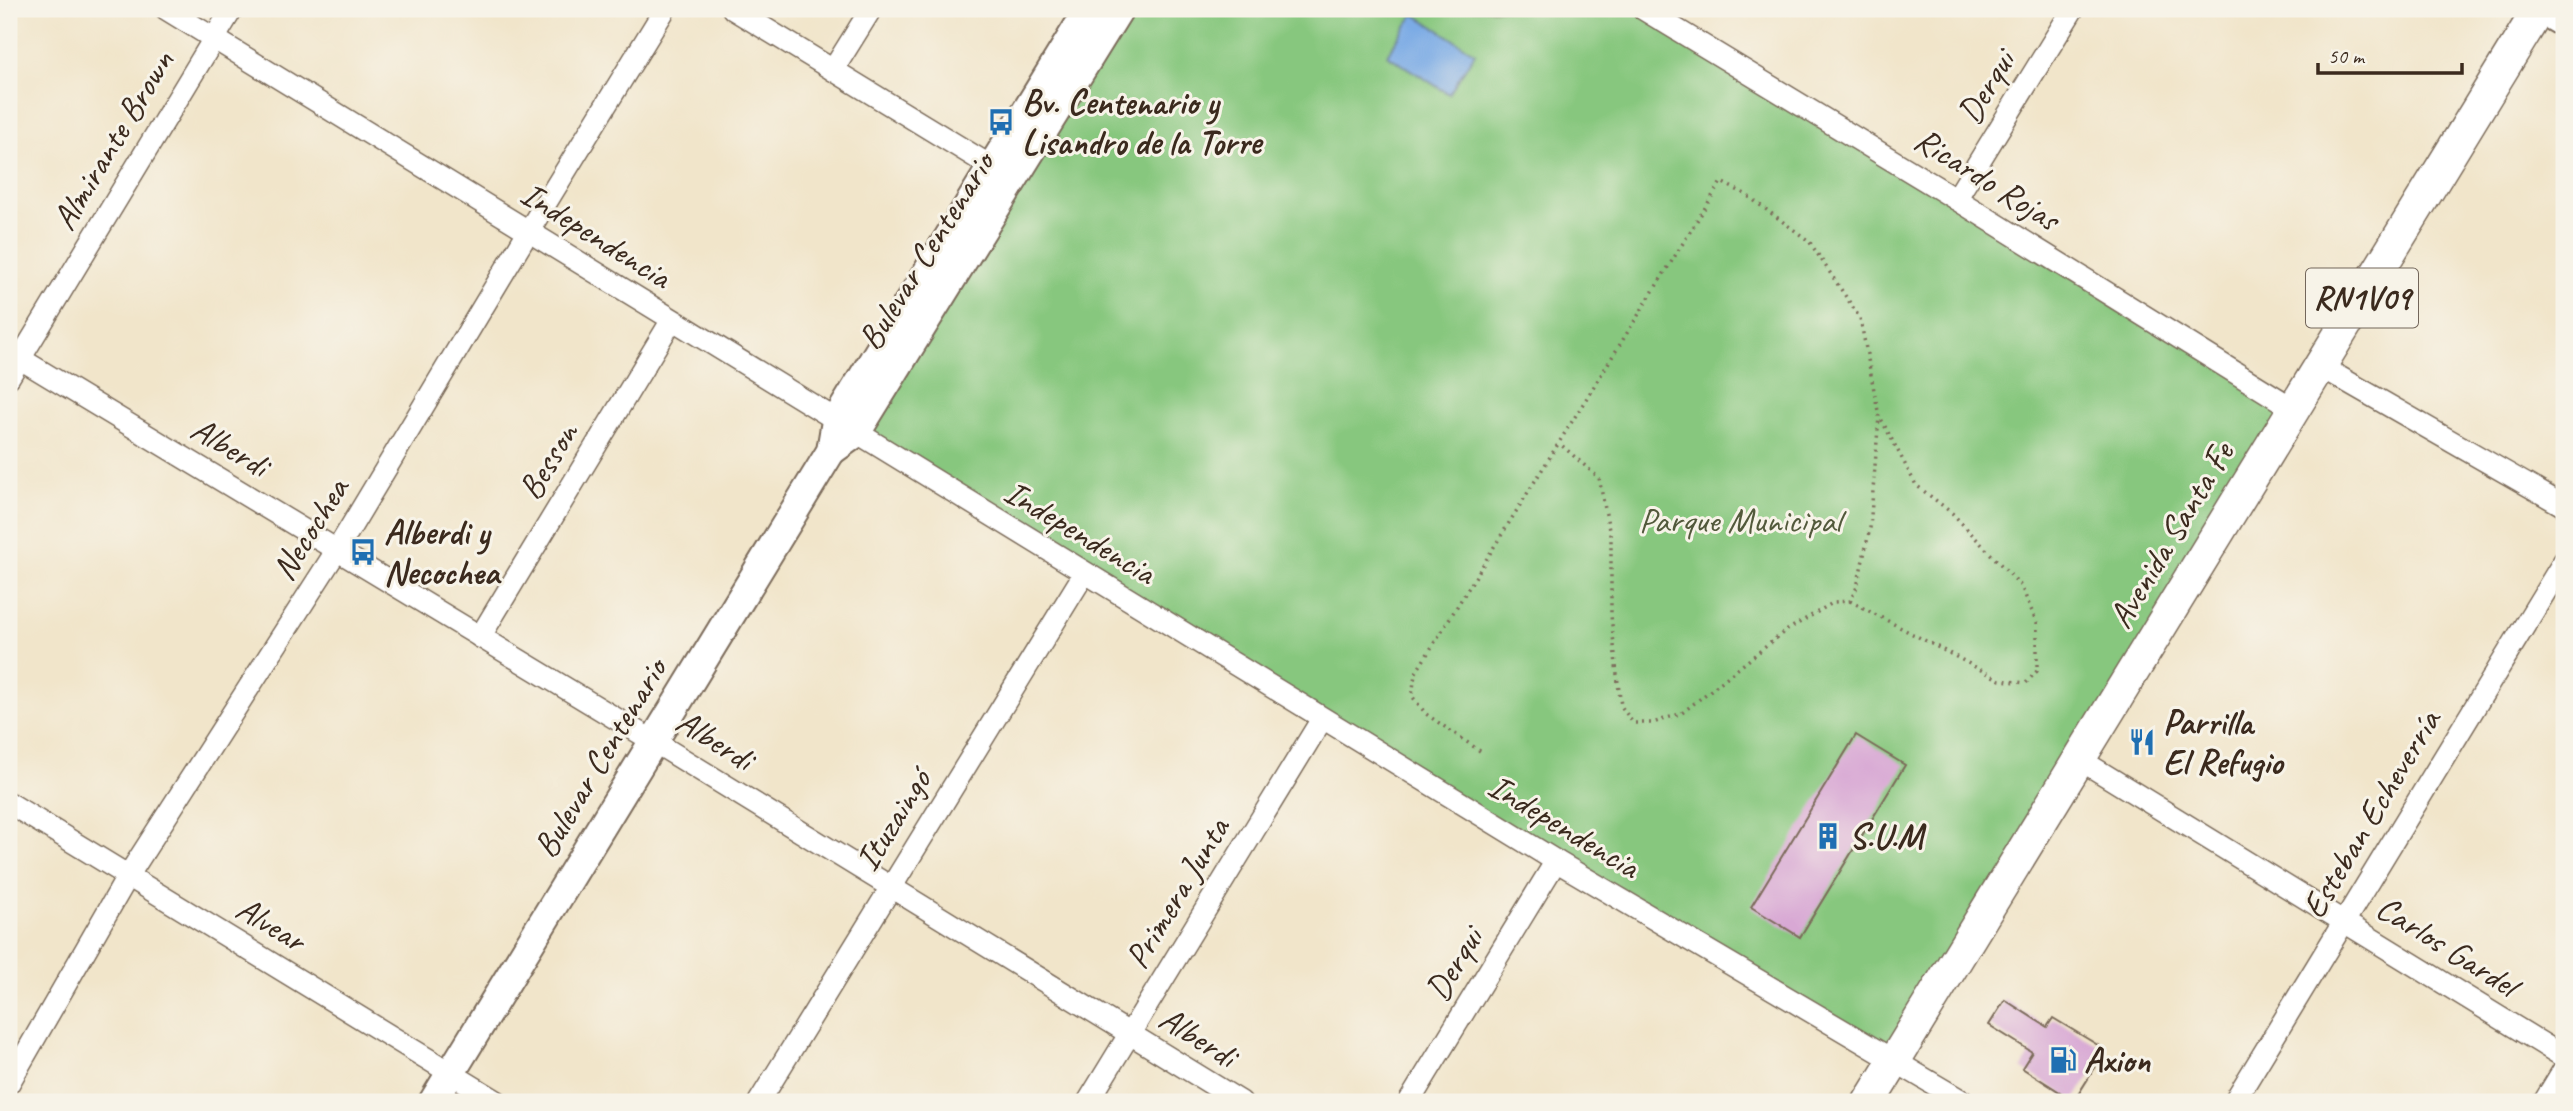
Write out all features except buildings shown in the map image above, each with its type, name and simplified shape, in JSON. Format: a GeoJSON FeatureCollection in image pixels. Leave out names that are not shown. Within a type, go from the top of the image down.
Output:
{"type":"FeatureCollection","features":[{"type":"Feature","properties":{"kind":"main road","name":"Bulevar Centenario"},"geometry":{"type":"LineString","coordinates":[[846,427],[992,167],[1089,9]]}},
{"type":"Feature","properties":{"kind":"main road","name":"Bulevar Centenario"},"geometry":{"type":"LineString","coordinates":[[433,1102],[846,427],[1119,9]]}},
{"type":"Feature","properties":{"kind":"main road"},"geometry":{"type":"LineString","coordinates":[[2540,9],[2564,23]]}},
{"type":"Feature","properties":{"kind":"main road","name":"Avenida Santa Fe"},"geometry":{"type":"LineString","coordinates":[[1869,1102],[2540,9]]}},
{"type":"Feature","properties":{"kind":"street","name":"Independencia"},"geometry":{"type":"LineString","coordinates":[[166,9],[1322,719],[1964,1102]]}},
{"type":"Feature","properties":{"kind":"street","name":"Almirante Brown"},"geometry":{"type":"LineString","coordinates":[[9,377],[14,355],[232,9]]}},
{"type":"Feature","properties":{"kind":"street","name":"Necochea"},"geometry":{"type":"LineString","coordinates":[[9,1083],[128,876],[337,550],[666,9]]}},
{"type":"Feature","properties":{"kind":"street"},"geometry":{"type":"LineString","coordinates":[[733,9],[992,167]]}},
{"type":"Feature","properties":{"kind":"street"},"geometry":{"type":"LineString","coordinates":[[833,70],[871,9]]}},
{"type":"Feature","properties":{"kind":"street","name":"Ricardo Rojas"},"geometry":{"type":"LineString","coordinates":[[1643,9],[2294,409]]}},
{"type":"Feature","properties":{"kind":"street","name":"Derqui"},"geometry":{"type":"LineString","coordinates":[[1956,199],[2073,9]]}},
{"type":"Feature","properties":{"kind":"street","name":"Besson"},"geometry":{"type":"LineString","coordinates":[[480,637],[672,320]]}},
{"type":"Feature","properties":{"kind":"street","name":"Alberdi"},"geometry":{"type":"LineString","coordinates":[[14,355],[653,741],[1241,1102]]}},
{"type":"Feature","properties":{"kind":"street"},"geometry":{"type":"LineString","coordinates":[[2320,366],[2564,506]]}},
{"type":"Feature","properties":{"kind":"street","name":"Esteban Echeverría"},"geometry":{"type":"LineString","coordinates":[[2234,1102],[2564,561]]}},
{"type":"Feature","properties":{"kind":"street","name":"Ituzaingó"},"geometry":{"type":"LineString","coordinates":[[760,1102],[1084,574]]}},
{"type":"Feature","properties":{"kind":"street","name":"Primera Junta"},"geometry":{"type":"LineString","coordinates":[[1088,1102],[1322,719]]}},
{"type":"Feature","properties":{"kind":"street","name":"Carlos Gardel"},"geometry":{"type":"LineString","coordinates":[[2079,759],[2564,1057]]}},
{"type":"Feature","properties":{"kind":"street","name":"Alvear"},"geometry":{"type":"LineString","coordinates":[[9,803],[498,1102]]}},
{"type":"Feature","properties":{"kind":"street","name":"Derqui"},"geometry":{"type":"LineString","coordinates":[[1409,1102],[1556,861]]}},
{"type":"Feature","properties":{"kind":"street"},"geometry":{"type":"LineString","coordinates":[[2544,1102],[2564,1069]]}},
{"type":"Feature","properties":{"kind":"path"},"geometry":{"type":"LineString","coordinates":[[1480,751],[1426,714],[1412,696],[1415,674],[1721,183],[1745,194],[1809,242],[1860,318],[1879,416],[1870,528],[1857,587],[1850,601]]}},
{"type":"Feature","properties":{"kind":"path"},"geometry":{"type":"LineString","coordinates":[[1559,443],[1599,478],[1611,540],[1611,615],[1618,685],[1621,706],[1633,723],[1653,723],[1682,713],[1784,632],[1834,602],[1850,601],[2000,680],[2026,683],[2037,671],[2037,622],[2021,586],[1952,513],[1916,485],[1879,416]]}},
{"type":"Feature","properties":{"kind":"green space","name":"Parque Municipal"},"geometry":{"type":"Polygon","coordinates":[[[1119,9],[1643,9],[2294,409],[1894,1061],[856,433],[1119,9]]]}},
{"type":"Feature","properties":{"kind":"water"},"geometry":{"type":"Polygon","coordinates":[[[1414,14],[1475,53],[1449,94],[1387,55],[1414,14]]]}},
{"type":"Feature","properties":{"kind":"place","name":"Bv. Centenario y Lisandro de la Torre"},"geometry":{"type":"Point","coordinates":[1001,122]}},
{"type":"Feature","properties":{"kind":"place","name":"Alberdi y Necochea"},"geometry":{"type":"Point","coordinates":[363,552]}},
{"type":"Feature","properties":{"kind":"place","name":"Parrilla El Refugio"},"geometry":{"type":"Point","coordinates":[2142,742]}},
{"type":"Feature","properties":{"kind":"place","name":"S.U.M"},"geometry":{"type":"Point","coordinates":[1828,836]}},
{"type":"Feature","properties":{"kind":"place","name":"Axion"},"geometry":{"type":"Point","coordinates":[2063,1060]}}]}
